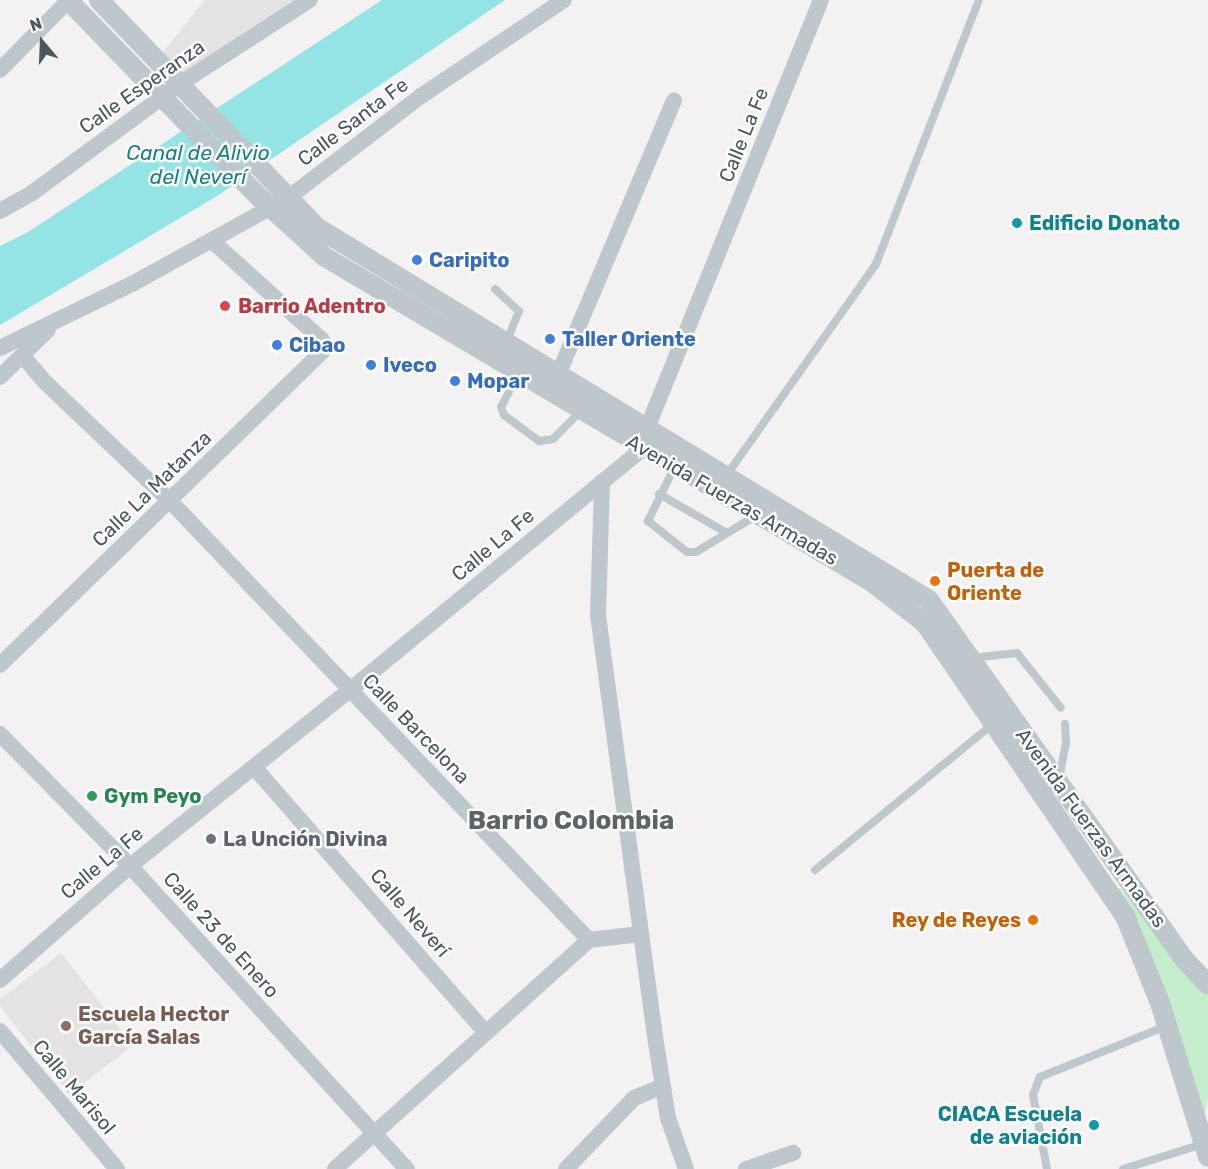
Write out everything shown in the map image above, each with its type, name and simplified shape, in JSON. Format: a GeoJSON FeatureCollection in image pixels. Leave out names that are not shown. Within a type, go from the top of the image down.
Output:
{"type":"FeatureCollection","features":[{"type":"Feature","properties":{"kind":"street","name":"Avenida Fuerzas Armadas"},"geometry":{"type":"LineString","coordinates":[[68,0],[166,98],[265,203],[325,257],[581,411],[643,437]]}},
{"type":"Feature","properties":{"kind":"street"},"geometry":{"type":"LineString","coordinates":[[0,70],[68,0]]}},
{"type":"Feature","properties":{"kind":"street","name":"Avenida Fuerzas Armadas"},"geometry":{"type":"LineString","coordinates":[[99,0],[183,85],[284,194],[318,228],[347,249],[558,375],[643,437],[678,459],[765,510],[929,600],[1185,960],[1208,985]]}},
{"type":"Feature","properties":{"kind":"street","name":"Calle Esperanza"},"geometry":{"type":"LineString","coordinates":[[0,211],[32,193],[183,85],[310,0]]}},
{"type":"Feature","properties":{"kind":"street","name":"Calle Santa Fe"},"geometry":{"type":"LineString","coordinates":[[0,348],[53,325],[212,241],[265,203],[284,194],[421,96],[564,0]]}},
{"type":"Feature","properties":{"kind":"street","name":"Calle La Fe"},"geometry":{"type":"LineString","coordinates":[[0,980],[130,866],[350,690],[637,453],[821,0]]}},
{"type":"Feature","properties":{"kind":"street"},"geometry":{"type":"LineString","coordinates":[[558,375],[674,100]]}},
{"type":"Feature","properties":{"kind":"street","name":"Calle La Matanza"},"geometry":{"type":"LineString","coordinates":[[0,664],[171,502],[323,351],[322,340],[212,241]]}},
{"type":"Feature","properties":{"kind":"street"},"geometry":{"type":"LineString","coordinates":[[0,377],[53,325]]}},
{"type":"Feature","properties":{"kind":"street","name":"Calle Barcelona"},"geometry":{"type":"LineString","coordinates":[[23,356],[46,383],[171,502],[589,940]]}},
{"type":"Feature","properties":{"kind":"street","name":"Avenida Fuerzas Armadas"},"geometry":{"type":"LineString","coordinates":[[678,459],[726,477],[765,510],[916,614],[1125,916],[1167,1025],[1206,1150]]}},
{"type":"Feature","properties":{"kind":"street"},"geometry":{"type":"LineString","coordinates":[[602,482],[598,615],[668,1118],[686,1169]]}},
{"type":"Feature","properties":{"kind":"street","name":"Calle 23 de Enero"},"geometry":{"type":"LineString","coordinates":[[0,734],[130,866],[407,1169]]}},
{"type":"Feature","properties":{"kind":"street","name":"Calle Neverí"},"geometry":{"type":"LineString","coordinates":[[254,767],[486,1033]]}},
{"type":"Feature","properties":{"kind":"street"},"geometry":{"type":"LineString","coordinates":[[335,1169],[589,940],[641,934]]}},
{"type":"Feature","properties":{"kind":"street","name":"Calle Marisol"},"geometry":{"type":"LineString","coordinates":[[0,1031],[117,1169]]}},
{"type":"Feature","properties":{"kind":"street"},"geometry":{"type":"LineString","coordinates":[[566,1169],[634,1098],[663,1086]]}},
{"type":"Feature","properties":{"kind":"street"},"geometry":{"type":"LineString","coordinates":[[746,1169],[793,1153]]}},
{"type":"Feature","properties":{"kind":"lane"},"geometry":{"type":"LineString","coordinates":[[726,477],[876,264],[979,0]]}},
{"type":"Feature","properties":{"kind":"lane"},"geometry":{"type":"LineString","coordinates":[[495,289],[519,311],[506,344]]}},
{"type":"Feature","properties":{"kind":"lane"},"geometry":{"type":"LineString","coordinates":[[518,374],[501,407],[504,415],[539,441],[553,439],[581,411]]}},
{"type":"Feature","properties":{"kind":"lane"},"geometry":{"type":"LineString","coordinates":[[678,459],[659,494],[648,521],[687,552],[696,552],[765,510]]}},
{"type":"Feature","properties":{"kind":"lane"},"geometry":{"type":"LineString","coordinates":[[659,494],[727,533]]}},
{"type":"Feature","properties":{"kind":"lane"},"geometry":{"type":"LineString","coordinates":[[971,658],[1017,653],[1061,708]]}},
{"type":"Feature","properties":{"kind":"lane"},"geometry":{"type":"LineString","coordinates":[[815,870],[994,724]]}},
{"type":"Feature","properties":{"kind":"lane"},"geometry":{"type":"LineString","coordinates":[[1044,797],[1058,783],[1066,743],[1065,724]]}},
{"type":"Feature","properties":{"kind":"lane"},"geometry":{"type":"LineString","coordinates":[[1047,1169],[1033,1095],[1040,1077],[1167,1025]]}},
{"type":"Feature","properties":{"kind":"lane"},"geometry":{"type":"LineString","coordinates":[[1123,1169],[1206,1150]]}},
{"type":"Feature","properties":{"kind":"shaded area"},"geometry":{"type":"Polygon","coordinates":[[[205,0],[296,0],[184,73],[163,52],[205,0]]]}},
{"type":"Feature","properties":{"kind":"shaded area","name":"Escuela Hector García Salas"},"geometry":{"type":"Polygon","coordinates":[[[61,953],[133,1045],[69,1095],[0,1006],[0,999],[61,953]]]}},
{"type":"Feature","properties":{"kind":"green space"},"geometry":{"type":"Polygon","coordinates":[[[1120,888],[1208,993],[1208,1099],[1203,1124],[1116,890],[1120,888]]]}},
{"type":"Feature","properties":{"kind":"water","name":"Canal de Alivio del Neverí"},"geometry":{"type":"Polygon","coordinates":[[[382,0],[505,0],[217,196],[0,325],[0,246],[28,232],[382,0]]]}},
{"type":"Feature","properties":{"kind":"place","name":"Edificio Donato"},"geometry":{"type":"Point","coordinates":[1017,223]}},
{"type":"Feature","properties":{"kind":"place","name":"Caripito"},"geometry":{"type":"Point","coordinates":[417,260]}},
{"type":"Feature","properties":{"kind":"place","name":"Barrio Adentro"},"geometry":{"type":"Point","coordinates":[225,306]}},
{"type":"Feature","properties":{"kind":"place","name":"Taller Oriente"},"geometry":{"type":"Point","coordinates":[550,339]}},
{"type":"Feature","properties":{"kind":"place","name":"Cibao"},"geometry":{"type":"Point","coordinates":[277,345]}},
{"type":"Feature","properties":{"kind":"place","name":"Iveco"},"geometry":{"type":"Point","coordinates":[371,365]}},
{"type":"Feature","properties":{"kind":"place","name":"Mopar"},"geometry":{"type":"Point","coordinates":[455,381]}},
{"type":"Feature","properties":{"kind":"place","name":"Puerta de Oriente"},"geometry":{"type":"Point","coordinates":[935,581]}},
{"type":"Feature","properties":{"kind":"place","name":"Gym Peyo"},"geometry":{"type":"Point","coordinates":[92,796]}},
{"type":"Feature","properties":{"kind":"place","name":"La Unción Divina"},"geometry":{"type":"Point","coordinates":[211,839]}},
{"type":"Feature","properties":{"kind":"place","name":"Rey de Reyes"},"geometry":{"type":"Point","coordinates":[1033,920]}},
{"type":"Feature","properties":{"kind":"place","name":"Escuela Hector García Salas"},"geometry":{"type":"Point","coordinates":[66,1026]}},
{"type":"Feature","properties":{"kind":"place","name":"CIACA Escuela de aviación"},"geometry":{"type":"Point","coordinates":[1094,1125]}},
{"type":"Feature","properties":{"kind":"district","name":"Barrio Colombia"},"geometry":{"type":"Point","coordinates":[571,821]}}]}
